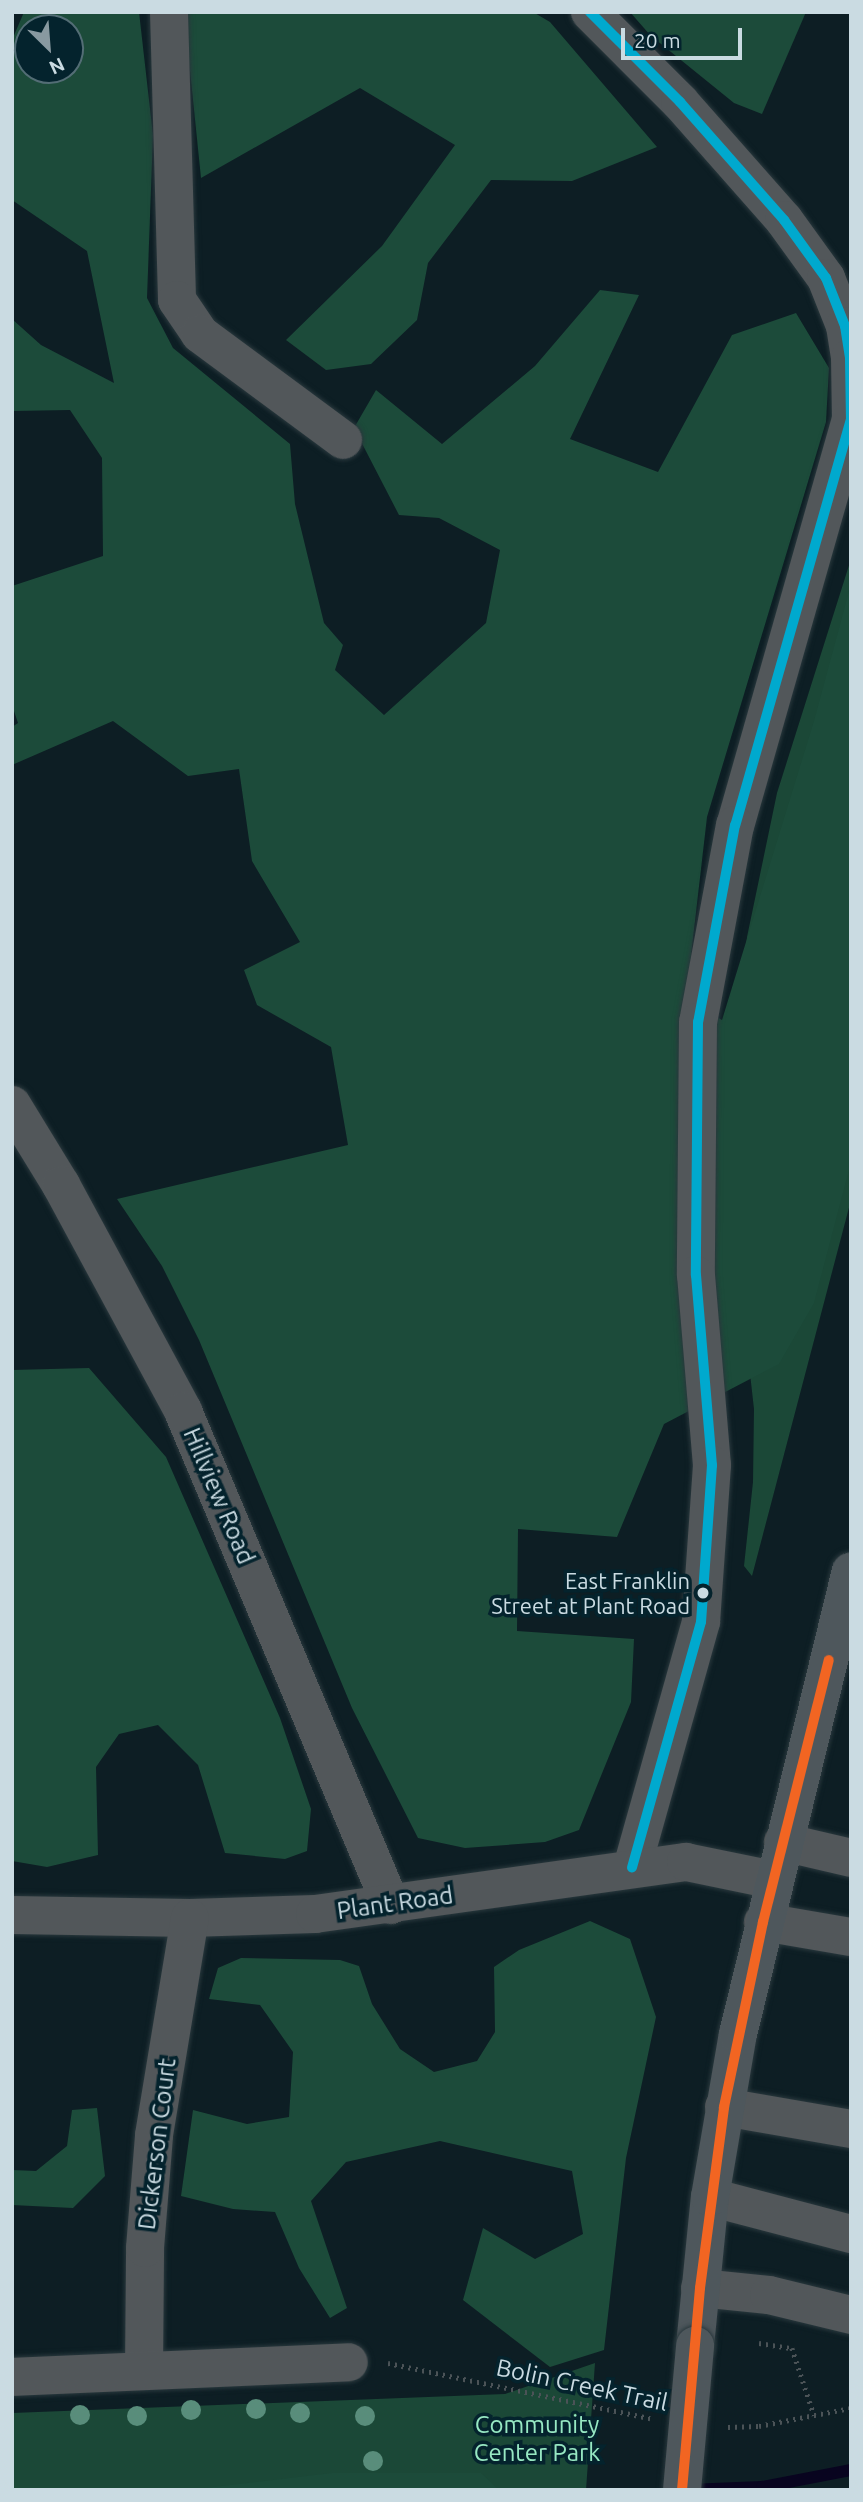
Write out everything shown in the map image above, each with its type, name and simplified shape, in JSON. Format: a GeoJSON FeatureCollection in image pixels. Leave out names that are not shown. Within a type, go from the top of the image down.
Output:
{"type":"FeatureCollection","features":[{"type":"Feature","properties":{"kind":"main road"},"geometry":{"type":"LineString","coordinates":[[682,2490],[710,2197],[724,2108],[763,1922],[851,1572]]}},
{"type":"Feature","properties":{"kind":"street"},"geometry":{"type":"LineString","coordinates":[[169,12],[177,300],[200,334],[343,440]]}},
{"type":"Feature","properties":{"kind":"street"},"geometry":{"type":"LineString","coordinates":[[590,12],[680,102],[784,220],[825,278],[845,326],[850,358],[850,419],[735,825],[698,1022],[696,1275],[712,1465],[701,1622],[632,1868]]}},
{"type":"Feature","properties":{"kind":"street","name":"Hillview Road"},"geometry":{"type":"LineString","coordinates":[[12,1105],[61,1185],[183,1411],[391,1905]]}},
{"type":"Feature","properties":{"kind":"street"},"geometry":{"type":"LineString","coordinates":[[783,1842],[851,1858]]}},
{"type":"Feature","properties":{"kind":"street","name":"Plant Road"},"geometry":{"type":"LineString","coordinates":[[12,1915],[190,1919],[315,1914],[632,1868],[705,1862],[774,1880]]}},
{"type":"Feature","properties":{"kind":"street","name":"Dickerson Court"},"geometry":{"type":"LineString","coordinates":[[144,2371],[145,2248],[154,2135],[190,1919]]}},
{"type":"Feature","properties":{"kind":"street"},"geometry":{"type":"LineString","coordinates":[[763,1922],[851,1937]]}},
{"type":"Feature","properties":{"kind":"street"},"geometry":{"type":"LineString","coordinates":[[724,2108],[851,2129]]}},
{"type":"Feature","properties":{"kind":"street"},"geometry":{"type":"LineString","coordinates":[[710,2197],[851,2234]]}},
{"type":"Feature","properties":{"kind":"street"},"geometry":{"type":"LineString","coordinates":[[700,2288],[769,2295],[851,2315]]}},
{"type":"Feature","properties":{"kind":"street"},"geometry":{"type":"LineString","coordinates":[[12,2377],[349,2362]]}},
{"type":"Feature","properties":{"kind":"path"},"geometry":{"type":"LineString","coordinates":[[760,2343],[792,2348],[814,2415]]}},
{"type":"Feature","properties":{"kind":"path","name":"Bolin Creek Trail"},"geometry":{"type":"LineString","coordinates":[[349,2362],[435,2370],[657,2420]]}},
{"type":"Feature","properties":{"kind":"path"},"geometry":{"type":"LineString","coordinates":[[715,2428],[759,2426],[851,2407]]}},
{"type":"Feature","properties":{"kind":"green space"},"geometry":{"type":"Polygon","coordinates":[[[24,12],[139,12],[153,135],[147,298],[173,348],[290,444],[295,504],[324,623],[343,645],[335,670],[384,715],[486,623],[500,550],[439,518],[399,515],[354,428],[376,390],[442,444],[535,366],[600,290],[639,295],[570,439],[658,472],[732,335],[796,313],[829,368],[826,422],[707,817],[686,999],[722,1020],[814,721],[851,584],[851,1162],[814,1303],[779,1364],[664,1424],[617,1537],[518,1529],[517,1631],[634,1639],[631,1702],[579,1830],[545,1842],[465,1848],[418,1838],[352,1708],[199,1340],[162,1266],[117,1199],[348,1145],[331,1047],[257,1005],[244,970],[300,942],[252,861],[239,769],[188,776],[113,721],[12,765],[12,727],[18,723],[12,705],[12,586],[103,556],[102,458],[70,410],[12,411],[12,319],[41,345],[114,383],[87,251],[12,200],[14,35],[14,84],[84,84],[84,14],[23,14],[24,12]]]}},
{"type":"Feature","properties":{"kind":"green space"},"geometry":{"type":"Polygon","coordinates":[[[184,12],[533,12],[550,22],[657,147],[572,181],[491,180],[428,263],[417,320],[371,364],[326,370],[286,340],[382,246],[455,145],[360,88],[201,178],[184,12]]]}},
{"type":"Feature","properties":{"kind":"green space"},"geometry":{"type":"Polygon","coordinates":[[[630,12],[806,12],[762,114],[734,103],[650,35],[630,12]]]}},
{"type":"Feature","properties":{"kind":"green space"},"geometry":{"type":"Polygon","coordinates":[[[851,559],[851,1200],[752,1576],[744,1566],[753,1482],[754,1409],[736,1248],[734,1057],[747,937],[777,793],[851,559]]]}},
{"type":"Feature","properties":{"kind":"green space"},"geometry":{"type":"Polygon","coordinates":[[[89,1368],[166,1457],[280,1718],[311,1809],[307,1851],[285,1859],[225,1853],[198,1765],[158,1725],[119,1734],[96,1767],[98,1855],[47,1867],[12,1861],[12,1370],[89,1368]]]}},
{"type":"Feature","properties":{"kind":"green space"},"geometry":{"type":"Polygon","coordinates":[[[590,1921],[630,1939],[656,2017],[626,2158],[604,2350],[550,2367],[463,2300],[483,2228],[535,2259],[583,2234],[572,2171],[440,2141],[346,2162],[311,2201],[347,2308],[330,2318],[299,2268],[275,2212],[233,2209],[181,2196],[193,2110],[247,2124],[289,2117],[293,2052],[260,2005],[209,1999],[218,1968],[241,1958],[340,1960],[359,1966],[372,2004],[400,2049],[434,2072],[477,2061],[495,2032],[494,1967],[519,1950],[590,1921]]]}},
{"type":"Feature","properties":{"kind":"green space"},"geometry":{"type":"Polygon","coordinates":[[[97,2108],[105,2176],[73,2208],[12,2205],[12,2170],[36,2171],[67,2146],[72,2110],[97,2108]]]}},
{"type":"Feature","properties":{"kind":"green space","name":"Community Center Park"},"geometry":{"type":"Polygon","coordinates":[[[595,2363],[586,2490],[12,2490],[12,2413],[505,2394],[595,2363]]]}},
{"type":"Feature","properties":{"kind":"green space"},"geometry":{"type":"Polygon","coordinates":[[[332,2473],[481,2473],[499,2490],[187,2490],[332,2473]]]}},
{"type":"Feature","properties":{"kind":"waterway"},"geometry":{"type":"LineString","coordinates":[[689,2490],[762,2487],[851,2470]]}},
{"type":"Feature","properties":{"kind":"transit line"},"geometry":{"type":"LineString","coordinates":[[590,12],[680,102],[784,220],[826,278],[845,326],[850,358],[851,419],[735,825],[698,1022],[696,1275],[712,1465],[701,1622],[632,1868]]}},
{"type":"Feature","properties":{"kind":"transit line"},"geometry":{"type":"LineString","coordinates":[[682,2490],[700,2288],[724,2107],[763,1922],[829,1660]]}},
{"type":"Feature","properties":{"kind":"place","name":"East Franklin Street at Plant Road"},"geometry":{"type":"Point","coordinates":[703,1593]}}]}
